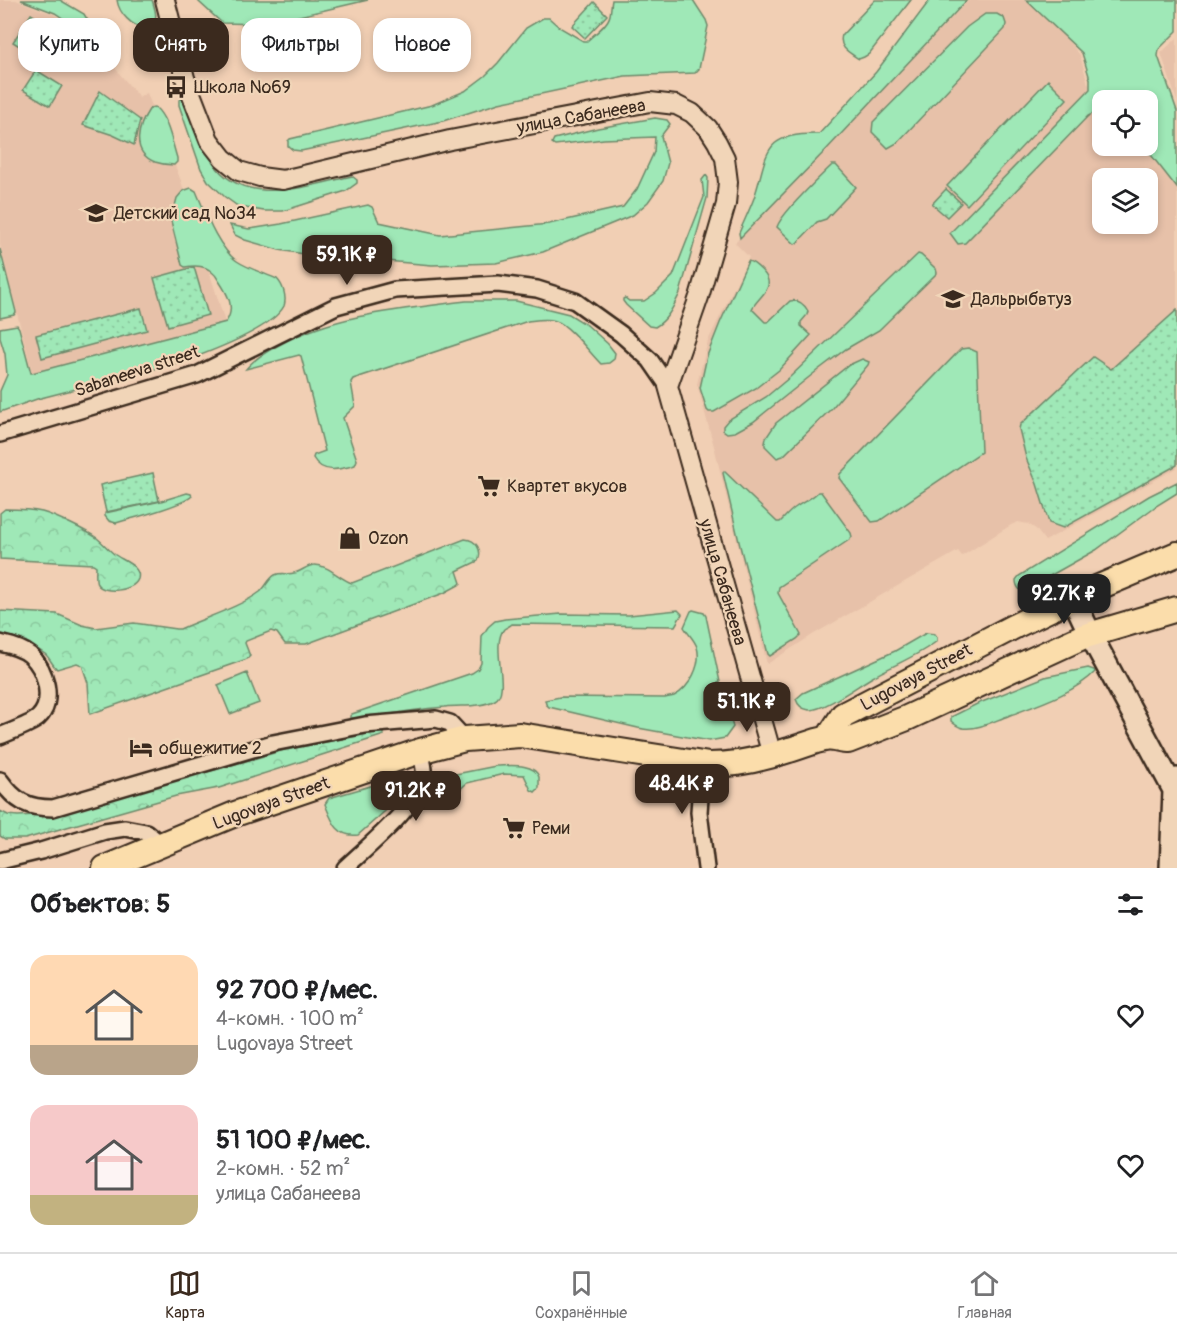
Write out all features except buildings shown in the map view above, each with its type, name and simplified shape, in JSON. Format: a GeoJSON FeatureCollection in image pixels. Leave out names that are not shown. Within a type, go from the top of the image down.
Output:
{"type":"FeatureCollection","features":[{"type":"Feature","properties":{"kind":"main road","name":"Lugovaya Street"},"geometry":{"type":"LineString","coordinates":[[828,738],[843,715],[1073,598],[1177,554]]}},
{"type":"Feature","properties":{"kind":"main road"},"geometry":{"type":"LineString","coordinates":[[1073,598],[1090,634],[1176,785],[1171,868]]}},
{"type":"Feature","properties":{"kind":"main road","name":"Lugovaya Street"},"geometry":{"type":"LineString","coordinates":[[105,868],[236,814],[420,751],[465,739],[520,735],[709,765],[746,762],[828,738],[848,741],[892,724],[1090,634],[1177,609]]}},
{"type":"Feature","properties":{"kind":"street","name":"улица Сабанеева"},"geometry":{"type":"LineString","coordinates":[[165,0],[185,78],[209,140],[223,158],[239,171],[260,177],[283,180],[450,140],[650,102],[676,105],[692,113],[708,128],[725,158],[728,182],[726,204],[699,297],[668,386],[772,755]]}},
{"type":"Feature","properties":{"kind":"street","name":"Sabaneeva street"},"geometry":{"type":"LineString","coordinates":[[0,434],[197,375],[336,306],[395,290],[498,284],[537,289],[575,300],[621,333],[650,360],[668,386]]}},
{"type":"Feature","properties":{"kind":"street"},"geometry":{"type":"LineString","coordinates":[[0,644],[29,654],[44,673],[47,683],[43,711],[37,719],[0,736]]}},
{"type":"Feature","properties":{"kind":"street"},"geometry":{"type":"LineString","coordinates":[[0,780],[23,802],[36,808],[53,808],[273,743],[365,725],[436,719],[450,723],[465,739]]}},
{"type":"Feature","properties":{"kind":"street"},"geometry":{"type":"LineString","coordinates":[[345,868],[405,810],[414,798],[422,783],[424,772],[420,751]]}},
{"type":"Feature","properties":{"kind":"street"},"geometry":{"type":"LineString","coordinates":[[706,868],[699,812],[700,798],[709,765]]}},
{"type":"Feature","properties":{"kind":"street"},"geometry":{"type":"LineString","coordinates":[[0,861],[105,831],[125,828],[146,832],[162,845]]}},
{"type":"Feature","properties":{"kind":"shaded area","name":"Детский сад №34"},"geometry":{"type":"Polygon","coordinates":[[[0,0],[16,0],[59,18],[18,18],[18,72],[118,72],[139,97],[147,93],[181,181],[225,322],[32,373],[0,245],[0,0]]]}},
{"type":"Feature","properties":{"kind":"shaded area","name":"Дальрыбвтуз"},"geometry":{"type":"Polygon","coordinates":[[[969,0],[1025,0],[1065,37],[1080,55],[1088,84],[1096,90],[1092,90],[1092,156],[1158,156],[1158,114],[1177,107],[1177,468],[1045,541],[1036,529],[1028,524],[1018,522],[1011,525],[962,556],[958,551],[814,634],[767,664],[697,384],[708,341],[749,257],[735,243],[969,0]]]}},
{"type":"Feature","properties":{"kind":"shaded area"},"geometry":{"type":"Polygon","coordinates":[[[1177,38],[1177,101],[1161,53],[1177,38]]]}},
{"type":"Feature","properties":{"kind":"green space"},"geometry":{"type":"Polygon","coordinates":[[[21,0],[60,0],[84,14],[86,18],[62,18],[21,0]]]}},
{"type":"Feature","properties":{"kind":"green space"},"geometry":{"type":"Polygon","coordinates":[[[117,0],[152,0],[156,17],[133,18],[133,24],[123,15],[117,0]]]}},
{"type":"Feature","properties":{"kind":"green space"},"geometry":{"type":"Polygon","coordinates":[[[198,0],[368,0],[291,18],[241,18],[241,23],[229,23],[229,18],[217,18],[198,0]]]}},
{"type":"Feature","properties":{"kind":"green space"},"geometry":{"type":"Polygon","coordinates":[[[612,0],[693,0],[708,26],[699,69],[695,73],[625,76],[499,103],[443,121],[301,151],[293,150],[288,146],[290,139],[432,105],[465,91],[498,63],[526,28],[543,18],[549,18],[559,27],[587,41],[607,22],[612,0]]]}},
{"type":"Feature","properties":{"kind":"green space"},"geometry":{"type":"Polygon","coordinates":[[[875,0],[911,0],[869,54],[859,59],[843,47],[842,35],[875,0]]]}},
{"type":"Feature","properties":{"kind":"green space"},"geometry":{"type":"Polygon","coordinates":[[[930,0],[967,0],[740,238],[739,233],[754,198],[770,149],[786,137],[819,134],[876,72],[930,0]]]}},
{"type":"Feature","properties":{"kind":"green space"},"geometry":{"type":"Polygon","coordinates":[[[1026,0],[1177,0],[1177,31],[1159,49],[1158,56],[1177,111],[1177,188],[1152,156],[1158,156],[1158,90],[1092,90],[1092,114],[965,243],[958,244],[950,233],[1090,89],[1090,79],[1082,53],[1026,0]]]}},
{"type":"Feature","properties":{"kind":"green space"},"geometry":{"type":"Polygon","coordinates":[[[594,2],[607,15],[585,38],[572,26],[594,2]]]}},
{"type":"Feature","properties":{"kind":"green space"},"geometry":{"type":"Polygon","coordinates":[[[985,14],[997,14],[1004,18],[1005,29],[897,143],[888,148],[872,132],[873,122],[967,27],[985,14]]]}},
{"type":"Feature","properties":{"kind":"green space"},"geometry":{"type":"Polygon","coordinates":[[[18,34],[18,45],[13,42],[18,34]]]}},
{"type":"Feature","properties":{"kind":"green space"},"geometry":{"type":"Polygon","coordinates":[[[35,72],[39,72],[62,86],[50,106],[23,90],[35,72]]]}},
{"type":"Feature","properties":{"kind":"green space"},"geometry":{"type":"Polygon","coordinates":[[[1048,80],[1067,99],[967,205],[947,186],[1048,80]]]}},
{"type":"Feature","properties":{"kind":"green space"},"geometry":{"type":"Polygon","coordinates":[[[100,91],[140,120],[134,145],[83,125],[100,91]]]}},
{"type":"Feature","properties":{"kind":"green space"},"geometry":{"type":"Polygon","coordinates":[[[183,97],[214,164],[230,180],[246,187],[263,190],[300,188],[352,176],[357,183],[346,191],[283,211],[239,207],[208,181],[201,169],[179,105],[179,100],[183,97]]]}},
{"type":"Feature","properties":{"kind":"green space"},"geometry":{"type":"Polygon","coordinates":[[[155,107],[163,117],[169,131],[177,158],[174,165],[157,163],[147,158],[139,145],[142,123],[150,108],[155,107]]]}},
{"type":"Feature","properties":{"kind":"green space"},"geometry":{"type":"Polygon","coordinates":[[[655,118],[667,120],[670,124],[661,136],[668,163],[663,181],[648,202],[633,215],[543,252],[496,263],[432,265],[304,254],[279,250],[245,240],[235,235],[230,225],[256,228],[368,205],[372,207],[379,222],[440,235],[549,224],[623,207],[637,189],[654,152],[655,137],[604,139],[555,145],[552,143],[554,139],[598,128],[655,118]]]}},
{"type":"Feature","properties":{"kind":"green space"},"geometry":{"type":"Polygon","coordinates":[[[832,165],[836,165],[856,187],[826,219],[817,222],[795,244],[777,227],[793,204],[832,165]]]}},
{"type":"Feature","properties":{"kind":"green space"},"geometry":{"type":"Polygon","coordinates":[[[706,175],[708,178],[707,198],[680,293],[664,320],[655,327],[649,326],[626,305],[623,299],[644,301],[673,276],[704,197],[702,180],[706,175]]]}},
{"type":"Feature","properties":{"kind":"green space"},"geometry":{"type":"Polygon","coordinates":[[[191,188],[196,191],[213,229],[230,255],[241,264],[277,279],[284,291],[285,299],[284,306],[277,315],[239,339],[185,361],[37,399],[0,412],[0,391],[7,375],[0,328],[17,325],[32,373],[226,322],[230,311],[229,300],[216,276],[204,267],[182,265],[171,221],[177,198],[183,191],[191,188]]]}},
{"type":"Feature","properties":{"kind":"green space"},"geometry":{"type":"Polygon","coordinates":[[[946,189],[961,203],[947,217],[932,204],[946,189]]]}},
{"type":"Feature","properties":{"kind":"green space"},"geometry":{"type":"Polygon","coordinates":[[[0,249],[16,312],[14,315],[0,318],[0,249]]]}},
{"type":"Feature","properties":{"kind":"green space"},"geometry":{"type":"Polygon","coordinates":[[[918,254],[936,269],[937,273],[879,330],[846,349],[753,422],[735,432],[727,433],[723,430],[728,420],[766,397],[790,377],[918,254]]]}},
{"type":"Feature","properties":{"kind":"green space"},"geometry":{"type":"Polygon","coordinates":[[[748,261],[763,272],[768,283],[765,292],[752,309],[765,322],[768,322],[790,301],[798,301],[808,311],[801,326],[811,335],[779,370],[756,388],[714,412],[709,412],[700,388],[707,356],[748,261]]]}},
{"type":"Feature","properties":{"kind":"green space"},"geometry":{"type":"Polygon","coordinates":[[[194,267],[208,315],[168,326],[154,278],[194,267]]]}},
{"type":"Feature","properties":{"kind":"green space"},"geometry":{"type":"Polygon","coordinates":[[[466,301],[516,301],[569,314],[587,325],[608,344],[615,353],[614,359],[609,363],[601,364],[573,333],[561,324],[546,319],[528,321],[353,379],[351,382],[355,406],[343,418],[357,460],[355,465],[331,469],[321,467],[313,458],[314,455],[325,451],[301,356],[246,369],[270,350],[323,326],[370,314],[466,301]]]}},
{"type":"Feature","properties":{"kind":"green space"},"geometry":{"type":"Polygon","coordinates":[[[141,308],[147,330],[42,358],[36,335],[141,308]]]}},
{"type":"Feature","properties":{"kind":"green space"},"geometry":{"type":"Polygon","coordinates":[[[1177,310],[1177,465],[1063,528],[1049,523],[1026,458],[1020,425],[1093,357],[1111,369],[1177,310]]]}},
{"type":"Feature","properties":{"kind":"green space"},"geometry":{"type":"Polygon","coordinates":[[[968,348],[977,352],[981,452],[879,521],[872,522],[839,478],[840,474],[961,349],[968,348]]]}},
{"type":"Feature","properties":{"kind":"green space"},"geometry":{"type":"Polygon","coordinates":[[[862,359],[869,362],[868,365],[832,408],[783,456],[777,458],[765,446],[766,438],[776,423],[849,365],[862,359]]]}},
{"type":"Feature","properties":{"kind":"green space"},"geometry":{"type":"Polygon","coordinates":[[[724,471],[777,522],[821,492],[852,537],[779,587],[778,593],[801,635],[770,656],[740,546],[724,471]]]}},
{"type":"Feature","properties":{"kind":"green space"},"geometry":{"type":"Polygon","coordinates":[[[153,473],[159,501],[106,512],[100,485],[153,473]]]}},
{"type":"Feature","properties":{"kind":"green space"},"geometry":{"type":"Polygon","coordinates":[[[1177,482],[1177,493],[1096,550],[1030,587],[1020,590],[1018,588],[1016,580],[1019,576],[1149,496],[1177,482]]]}},
{"type":"Feature","properties":{"kind":"green space"},"geometry":{"type":"Polygon","coordinates":[[[187,493],[192,496],[187,500],[134,518],[116,523],[109,521],[105,516],[105,513],[187,493]]]}},
{"type":"Feature","properties":{"kind":"green space"},"geometry":{"type":"Polygon","coordinates":[[[5,509],[42,512],[85,531],[134,567],[137,570],[138,579],[130,587],[111,590],[97,584],[96,566],[93,564],[0,559],[0,513],[5,509]]]}},
{"type":"Feature","properties":{"kind":"green space"},"geometry":{"type":"Polygon","coordinates":[[[465,539],[478,546],[480,553],[478,561],[457,571],[461,583],[444,593],[306,644],[285,644],[277,633],[271,631],[246,641],[250,656],[247,659],[90,714],[88,683],[82,665],[77,663],[57,669],[40,651],[24,642],[0,635],[0,611],[57,614],[82,625],[96,628],[134,623],[180,629],[252,597],[277,574],[294,573],[315,565],[325,567],[352,583],[465,539]]]}},
{"type":"Feature","properties":{"kind":"green space"},"geometry":{"type":"Polygon","coordinates":[[[678,610],[682,614],[675,626],[512,624],[504,629],[500,637],[501,688],[495,700],[477,705],[424,709],[362,719],[350,718],[352,714],[478,669],[481,663],[482,636],[495,621],[561,614],[629,615],[678,610]]]}},
{"type":"Feature","properties":{"kind":"green space"},"geometry":{"type":"Polygon","coordinates":[[[693,610],[704,613],[706,616],[720,682],[711,686],[720,683],[733,727],[725,738],[709,741],[638,728],[549,707],[546,704],[545,700],[560,697],[665,698],[674,696],[690,681],[698,661],[697,647],[684,627],[693,610]]]}},
{"type":"Feature","properties":{"kind":"green space"},"geometry":{"type":"Polygon","coordinates":[[[926,633],[935,634],[937,641],[832,702],[809,710],[798,704],[796,699],[803,693],[895,651],[926,633]]]}},
{"type":"Feature","properties":{"kind":"green space"},"geometry":{"type":"Polygon","coordinates":[[[1088,668],[1095,672],[1087,680],[1030,708],[974,728],[961,728],[951,721],[951,717],[977,704],[1045,677],[1088,668]]]}},
{"type":"Feature","properties":{"kind":"green space"},"geometry":{"type":"Polygon","coordinates":[[[247,673],[259,703],[230,714],[218,685],[247,673]]]}},
{"type":"Feature","properties":{"kind":"green space"},"geometry":{"type":"Polygon","coordinates":[[[379,732],[384,735],[219,788],[176,796],[25,839],[5,839],[0,836],[0,811],[18,816],[53,814],[284,750],[379,732]]]}},
{"type":"Feature","properties":{"kind":"green space"},"geometry":{"type":"Polygon","coordinates":[[[496,766],[520,766],[532,769],[539,777],[539,788],[535,792],[531,790],[524,775],[504,774],[467,783],[455,794],[452,794],[448,788],[451,778],[456,774],[496,766]]]}},
{"type":"Feature","properties":{"kind":"green space"},"geometry":{"type":"Polygon","coordinates":[[[391,780],[401,784],[402,788],[393,804],[358,835],[345,834],[336,827],[325,804],[329,798],[391,780]]]}},
{"type":"Feature","properties":{"kind":"place","name":"Школа №69"},"geometry":{"type":"Point","coordinates":[176,87]}},
{"type":"Feature","properties":{"kind":"place","name":"Детский сад №34"},"geometry":{"type":"Point","coordinates":[96,213]}},
{"type":"Feature","properties":{"kind":"place","name":"Дальрыбвтуз"},"geometry":{"type":"Point","coordinates":[953,299]}},
{"type":"Feature","properties":{"kind":"place","name":"Квартет вкусов"},"geometry":{"type":"Point","coordinates":[489,486]}},
{"type":"Feature","properties":{"kind":"place","name":"Ozon"},"geometry":{"type":"Point","coordinates":[350,538]}},
{"type":"Feature","properties":{"kind":"place","name":"общежитие 2"},"geometry":{"type":"Point","coordinates":[141,748]}},
{"type":"Feature","properties":{"kind":"place","name":"Реми"},"geometry":{"type":"Point","coordinates":[514,828]}}]}
